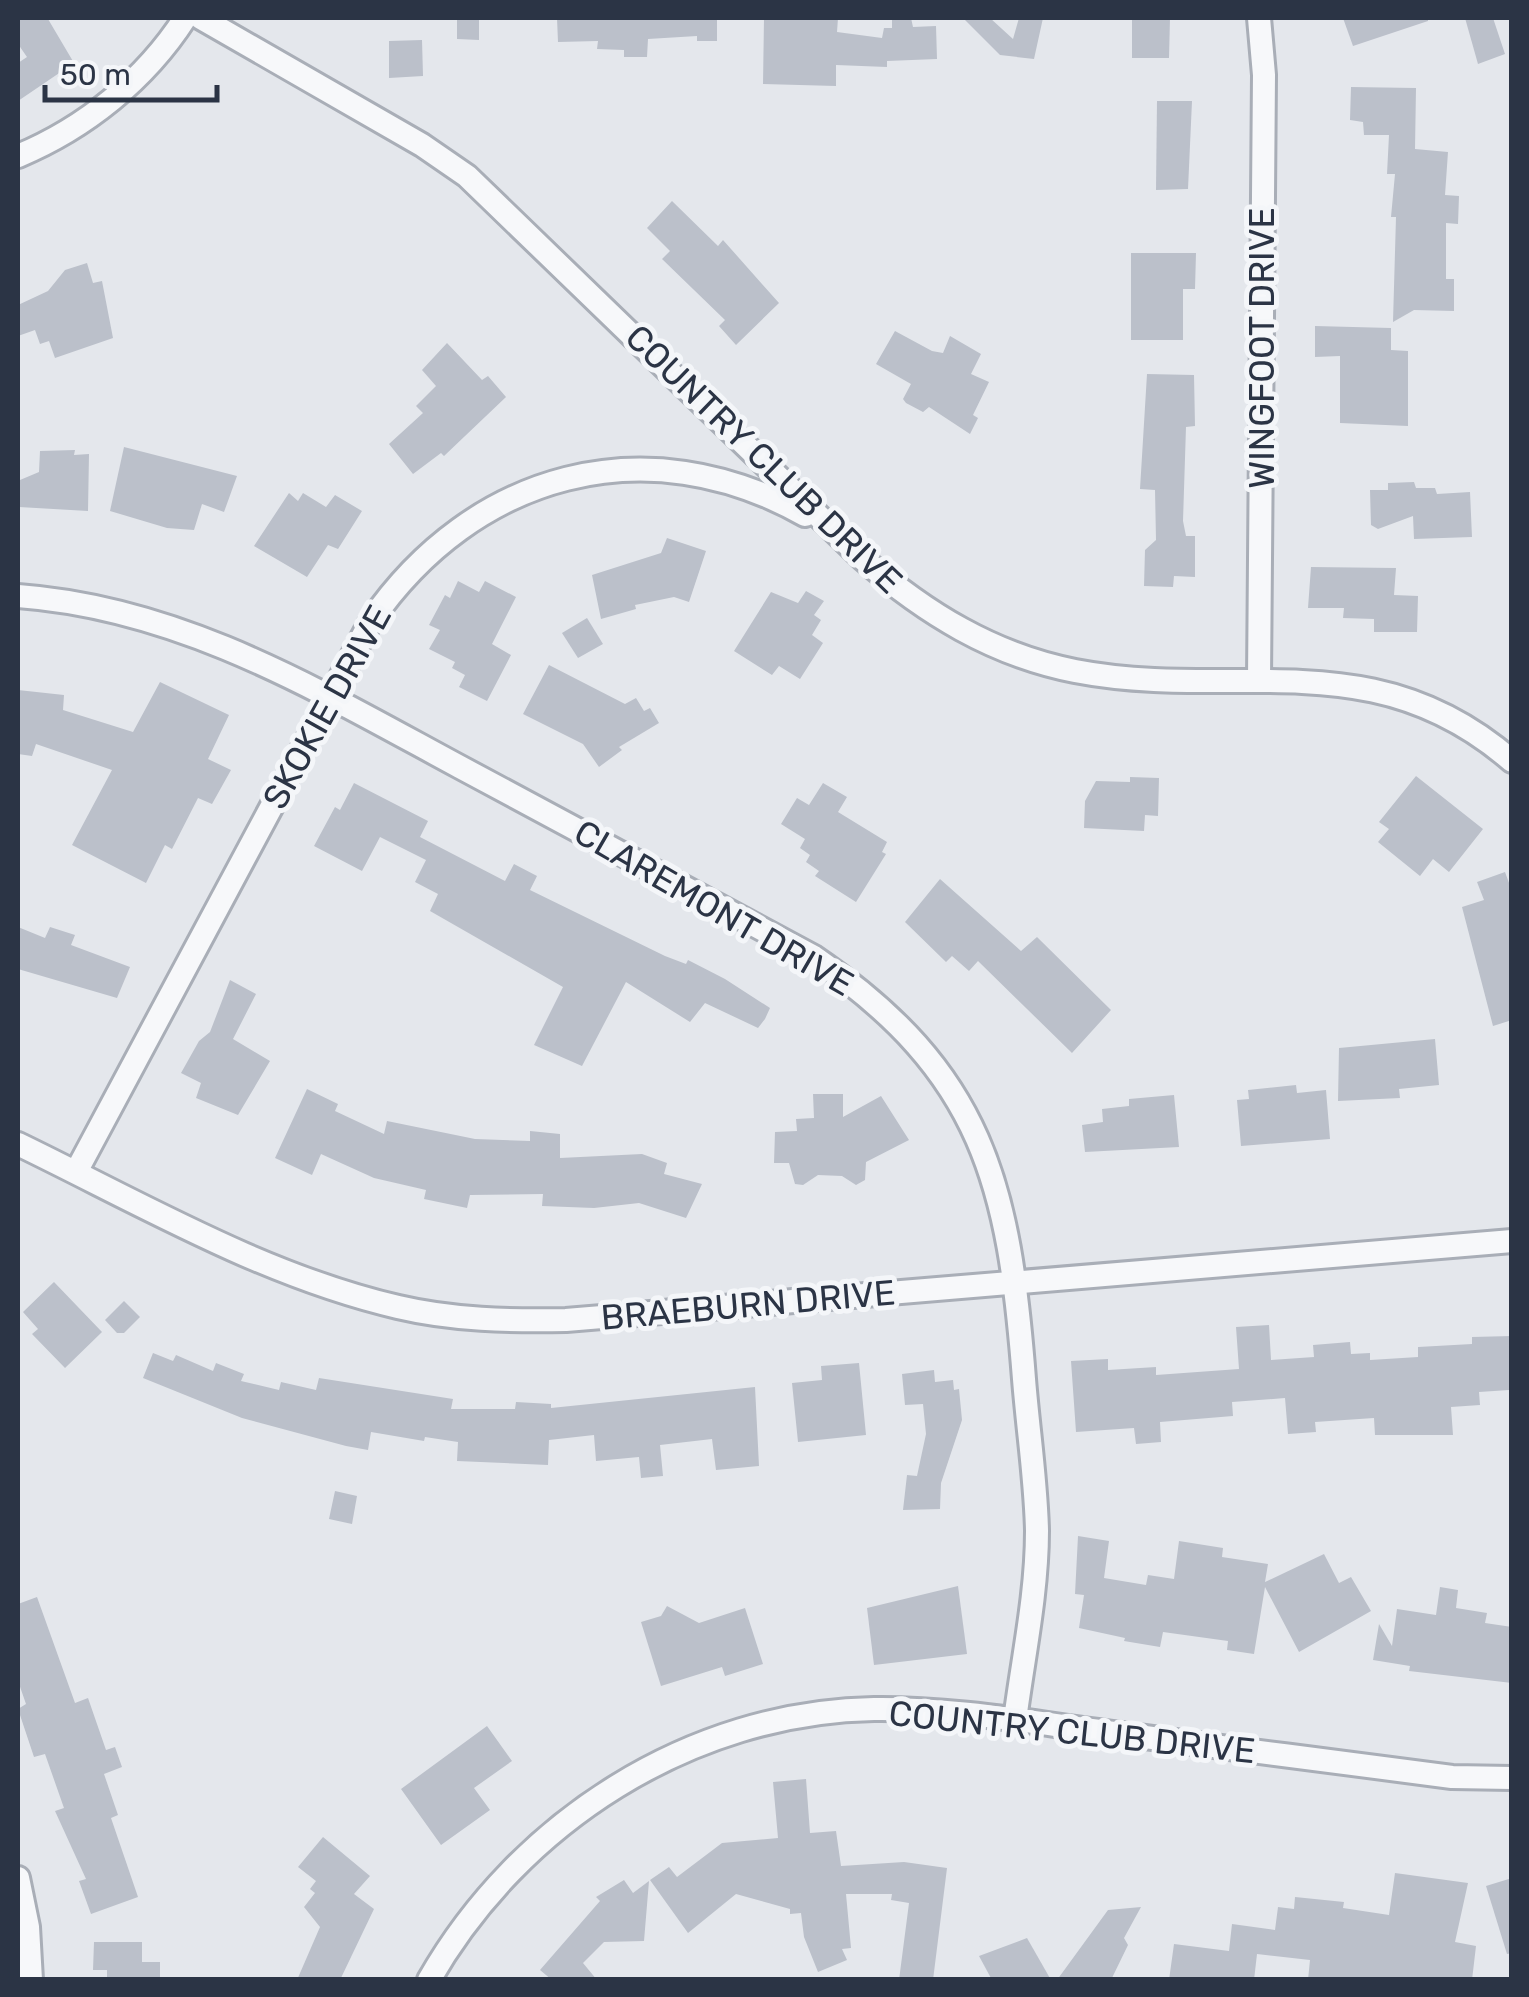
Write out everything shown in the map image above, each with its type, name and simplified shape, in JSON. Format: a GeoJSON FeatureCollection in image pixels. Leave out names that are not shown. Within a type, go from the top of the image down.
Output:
{"type":"FeatureCollection","features":[{"type":"Feature","properties":{"kind":"street"},"geometry":{"type":"LineString","coordinates":[[18,156],[83,122],[123,91],[185,18]]}},
{"type":"Feature","properties":{"kind":"street","name":"COUNTRY CLUB DRIVE"},"geometry":{"type":"LineString","coordinates":[[201,18],[422,145],[467,176],[850,546],[932,613],[1024,658],[1118,677],[1332,681],[1380,690],[1466,726],[1512,761]]}},
{"type":"Feature","properties":{"kind":"street","name":"WINGFOOT DRIVE"},"geometry":{"type":"LineString","coordinates":[[1258,18],[1264,74],[1259,680]]}},
{"type":"Feature","properties":{"kind":"street","name":"SKOKIE DRIVE"},"geometry":{"type":"LineString","coordinates":[[76,1172],[371,621],[423,557],[494,506],[576,475],[664,470],[740,484],[781,501],[850,546]]}},
{"type":"Feature","properties":{"kind":"street","name":"CLAREMONT DRIVE"},"geometry":{"type":"LineString","coordinates":[[18,596],[111,608],[164,622],[216,640],[330,697],[814,957],[857,986],[930,1059],[965,1114],[996,1181],[1017,1283],[1036,1531],[1015,1720]]}},
{"type":"Feature","properties":{"kind":"street","name":"BRAEBURN DRIVE"},"geometry":{"type":"LineString","coordinates":[[18,1144],[285,1272],[348,1294],[455,1317],[566,1320],[1512,1241]]}},
{"type":"Feature","properties":{"kind":"street","name":"COUNTRY CLUB DRIVE"},"geometry":{"type":"LineString","coordinates":[[429,1980],[476,1910],[512,1868],[561,1824],[655,1764],[706,1742],[814,1714],[926,1710],[1452,1777],[1512,1778]]}},
{"type":"Feature","properties":{"kind":"street"},"geometry":{"type":"LineString","coordinates":[[18,1878],[28,1927],[31,1980]]}},
{"type":"Feature","properties":{"kind":"building"},"geometry":{"type":"Polygon","coordinates":[[[18,18],[48,19],[74,63],[18,101],[18,63],[27,57],[18,44],[18,18]]]}},
{"type":"Feature","properties":{"kind":"building"},"geometry":{"type":"Polygon","coordinates":[[[457,18],[479,18],[479,40],[457,39],[457,18]]]}},
{"type":"Feature","properties":{"kind":"building"},"geometry":{"type":"Polygon","coordinates":[[[557,18],[717,18],[717,41],[697,41],[697,36],[648,39],[647,57],[624,57],[624,50],[597,49],[598,41],[558,42],[557,18]]]}},
{"type":"Feature","properties":{"kind":"building"},"geometry":{"type":"Polygon","coordinates":[[[764,18],[838,18],[837,32],[882,38],[884,28],[892,28],[892,18],[911,18],[913,27],[936,26],[937,59],[887,61],[887,67],[836,65],[836,86],[763,84],[764,18]]]}},
{"type":"Feature","properties":{"kind":"building"},"geometry":{"type":"Polygon","coordinates":[[[963,18],[990,18],[1013,39],[1019,18],[1043,18],[1034,59],[1000,55],[963,18]]]}},
{"type":"Feature","properties":{"kind":"building"},"geometry":{"type":"Polygon","coordinates":[[[1132,18],[1170,18],[1169,58],[1132,58],[1132,18]]]}},
{"type":"Feature","properties":{"kind":"building"},"geometry":{"type":"Polygon","coordinates":[[[1343,18],[1428,18],[1428,21],[1353,46],[1343,18]]]}},
{"type":"Feature","properties":{"kind":"building"},"geometry":{"type":"Polygon","coordinates":[[[1465,18],[1493,18],[1505,54],[1478,64],[1465,18]]]}},
{"type":"Feature","properties":{"kind":"building"},"geometry":{"type":"Polygon","coordinates":[[[422,40],[423,76],[389,78],[389,41],[422,40]]]}},
{"type":"Feature","properties":{"kind":"building"},"geometry":{"type":"Polygon","coordinates":[[[1351,87],[1416,88],[1415,149],[1448,152],[1445,195],[1459,196],[1458,224],[1446,223],[1446,279],[1454,279],[1454,311],[1414,310],[1393,322],[1396,217],[1391,217],[1395,174],[1387,174],[1389,135],[1364,135],[1363,122],[1350,120],[1351,87]]]}},
{"type":"Feature","properties":{"kind":"building"},"geometry":{"type":"Polygon","coordinates":[[[1157,101],[1192,101],[1188,189],[1156,190],[1157,101]]]}},
{"type":"Feature","properties":{"kind":"building"},"geometry":{"type":"Polygon","coordinates":[[[672,201],[718,246],[723,240],[779,303],[736,345],[719,326],[725,320],[662,259],[670,251],[647,228],[672,201]]]}},
{"type":"Feature","properties":{"kind":"building"},"geometry":{"type":"Polygon","coordinates":[[[1131,253],[1196,253],[1195,289],[1183,289],[1183,340],[1131,340],[1131,253]]]}},
{"type":"Feature","properties":{"kind":"building"},"geometry":{"type":"Polygon","coordinates":[[[87,263],[93,283],[102,281],[113,338],[55,358],[49,341],[40,344],[35,330],[18,336],[18,305],[48,291],[65,270],[87,263]]]}},
{"type":"Feature","properties":{"kind":"building"},"geometry":{"type":"Polygon","coordinates":[[[1315,326],[1391,328],[1391,350],[1408,351],[1408,426],[1340,423],[1340,356],[1315,357],[1315,326]]]}},
{"type":"Feature","properties":{"kind":"building"},"geometry":{"type":"Polygon","coordinates":[[[895,331],[932,351],[943,353],[950,336],[981,354],[971,374],[989,382],[973,415],[978,418],[970,434],[929,407],[923,412],[906,403],[903,399],[911,384],[876,364],[895,331]]]}},
{"type":"Feature","properties":{"kind":"building"},"geometry":{"type":"Polygon","coordinates":[[[447,343],[482,380],[488,376],[506,397],[444,456],[441,453],[413,474],[389,444],[423,413],[416,406],[436,386],[422,370],[447,343]]]}},
{"type":"Feature","properties":{"kind":"building"},"geometry":{"type":"Polygon","coordinates":[[[1147,374],[1194,375],[1195,426],[1186,427],[1183,521],[1186,536],[1195,536],[1195,577],[1174,576],[1173,587],[1144,586],[1145,550],[1156,540],[1155,490],[1140,489],[1147,374]]]}},
{"type":"Feature","properties":{"kind":"building"},"geometry":{"type":"Polygon","coordinates":[[[124,447],[237,476],[224,512],[202,504],[194,530],[167,528],[110,511],[124,447]]]}},
{"type":"Feature","properties":{"kind":"building"},"geometry":{"type":"Polygon","coordinates":[[[75,450],[74,455],[89,454],[88,511],[19,507],[20,480],[39,472],[40,451],[75,450]]]}},
{"type":"Feature","properties":{"kind":"building"},"geometry":{"type":"Polygon","coordinates":[[[1414,482],[1416,488],[1435,488],[1437,494],[1470,492],[1472,537],[1414,539],[1413,516],[1378,529],[1371,525],[1370,490],[1388,490],[1388,483],[1414,482]]]}},
{"type":"Feature","properties":{"kind":"building"},"geometry":{"type":"Polygon","coordinates":[[[289,493],[298,501],[303,493],[326,507],[335,495],[362,511],[338,549],[328,545],[307,577],[254,546],[289,493]]]}},
{"type":"Feature","properties":{"kind":"building"},"geometry":{"type":"Polygon","coordinates":[[[667,538],[706,551],[689,602],[674,597],[635,605],[636,609],[601,619],[592,575],[661,553],[667,538]]]}},
{"type":"Feature","properties":{"kind":"building"},"geometry":{"type":"Polygon","coordinates":[[[1311,567],[1396,568],[1394,595],[1418,596],[1417,632],[1374,632],[1374,619],[1343,618],[1344,608],[1308,608],[1311,567]]]}},
{"type":"Feature","properties":{"kind":"building"},"geometry":{"type":"Polygon","coordinates":[[[458,581],[479,592],[485,581],[516,597],[492,644],[511,655],[487,701],[459,687],[465,675],[452,668],[455,662],[429,649],[440,630],[429,625],[445,595],[450,598],[458,581]]]}},
{"type":"Feature","properties":{"kind":"building"},"geometry":{"type":"Polygon","coordinates":[[[806,591],[824,601],[814,615],[821,620],[812,635],[823,643],[800,679],[779,666],[772,675],[734,651],[771,592],[798,603],[806,591]]]}},
{"type":"Feature","properties":{"kind":"building"},"geometry":{"type":"Polygon","coordinates":[[[587,618],[603,644],[578,658],[562,633],[587,618]]]}},
{"type":"Feature","properties":{"kind":"building"},"geometry":{"type":"Polygon","coordinates":[[[549,665],[625,704],[636,698],[644,711],[650,708],[659,723],[619,747],[622,750],[599,767],[583,744],[523,714],[549,665]]]}},
{"type":"Feature","properties":{"kind":"building"},"geometry":{"type":"Polygon","coordinates":[[[160,682],[229,715],[208,759],[231,770],[212,804],[198,798],[172,849],[165,845],[146,883],[72,845],[112,770],[36,744],[32,756],[18,754],[18,690],[64,695],[63,710],[133,732],[160,682]]]}},
{"type":"Feature","properties":{"kind":"building"},"geometry":{"type":"Polygon","coordinates":[[[1416,776],[1483,829],[1449,872],[1433,859],[1420,876],[1378,842],[1389,829],[1379,822],[1416,776]]]}},
{"type":"Feature","properties":{"kind":"building"},"geometry":{"type":"Polygon","coordinates":[[[1130,777],[1159,778],[1158,816],[1145,815],[1144,831],[1084,828],[1085,801],[1096,781],[1130,782],[1130,777]]]}},
{"type":"Feature","properties":{"kind":"building"},"geometry":{"type":"Polygon","coordinates":[[[354,783],[428,821],[420,837],[505,881],[514,864],[537,876],[530,890],[665,956],[686,964],[688,960],[725,979],[770,1008],[765,1019],[758,1028],[705,1003],[690,1022],[626,982],[582,1066],[534,1045],[563,987],[430,911],[438,894],[415,882],[426,860],[380,837],[362,871],[314,846],[335,807],[340,810],[354,783]]]}},
{"type":"Feature","properties":{"kind":"building"},"geometry":{"type":"Polygon","coordinates":[[[823,783],[847,797],[838,812],[887,842],[882,852],[886,854],[856,902],[815,876],[819,871],[806,862],[810,855],[800,848],[805,839],[781,824],[797,798],[809,805],[823,783]]]}},
{"type":"Feature","properties":{"kind":"building"},"geometry":{"type":"Polygon","coordinates":[[[1505,872],[1512,891],[1512,1020],[1493,1026],[1462,907],[1484,900],[1477,882],[1505,872]]]}},
{"type":"Feature","properties":{"kind":"building"},"geometry":{"type":"Polygon","coordinates":[[[940,879],[1021,951],[1037,937],[1111,1010],[1072,1053],[978,961],[969,971],[952,956],[946,962],[905,922],[940,879]]]}},
{"type":"Feature","properties":{"kind":"building"},"geometry":{"type":"Polygon","coordinates":[[[18,927],[45,938],[50,927],[75,935],[71,945],[130,967],[117,998],[18,969],[18,927]]]}},
{"type":"Feature","properties":{"kind":"building"},"geometry":{"type":"Polygon","coordinates":[[[230,980],[256,994],[233,1039],[270,1061],[238,1115],[196,1098],[201,1083],[181,1073],[199,1041],[210,1032],[230,980]]]}},
{"type":"Feature","properties":{"kind":"building"},"geometry":{"type":"Polygon","coordinates":[[[1435,1039],[1439,1085],[1399,1089],[1400,1098],[1338,1101],[1339,1048],[1435,1039]]]}},
{"type":"Feature","properties":{"kind":"building"},"geometry":{"type":"Polygon","coordinates":[[[1296,1085],[1297,1093],[1326,1090],[1330,1139],[1241,1146],[1237,1100],[1249,1099],[1248,1090],[1296,1085]]]}},
{"type":"Feature","properties":{"kind":"building"},"geometry":{"type":"Polygon","coordinates":[[[307,1089],[338,1104],[335,1111],[384,1134],[387,1121],[475,1139],[530,1141],[530,1131],[560,1134],[560,1158],[642,1154],[667,1163],[664,1174],[702,1184],[686,1218],[639,1203],[594,1208],[542,1206],[543,1194],[470,1195],[467,1208],[424,1199],[426,1190],[374,1178],[321,1154],[312,1175],[275,1158],[307,1089]]]}},
{"type":"Feature","properties":{"kind":"building"},"geometry":{"type":"Polygon","coordinates":[[[813,1094],[843,1094],[843,1117],[881,1096],[909,1140],[866,1162],[865,1180],[856,1185],[842,1176],[818,1175],[803,1185],[795,1184],[789,1163],[774,1163],[775,1132],[797,1131],[796,1119],[814,1118],[813,1094]]]}},
{"type":"Feature","properties":{"kind":"building"},"geometry":{"type":"Polygon","coordinates":[[[1174,1095],[1179,1147],[1085,1152],[1082,1125],[1103,1122],[1102,1109],[1129,1106],[1129,1099],[1174,1095]]]}},
{"type":"Feature","properties":{"kind":"building"},"geometry":{"type":"Polygon","coordinates":[[[54,1282],[102,1332],[65,1368],[32,1334],[38,1329],[23,1312],[54,1282]]]}},
{"type":"Feature","properties":{"kind":"building"},"geometry":{"type":"Polygon","coordinates":[[[124,1301],[140,1317],[124,1333],[117,1333],[105,1320],[124,1301]]]}},
{"type":"Feature","properties":{"kind":"building"},"geometry":{"type":"Polygon","coordinates":[[[1269,1325],[1271,1360],[1314,1357],[1313,1345],[1350,1342],[1351,1354],[1370,1353],[1370,1360],[1418,1357],[1418,1347],[1472,1344],[1472,1337],[1512,1336],[1512,1386],[1509,1390],[1479,1392],[1480,1405],[1451,1407],[1453,1435],[1375,1435],[1374,1418],[1315,1422],[1316,1432],[1288,1434],[1285,1398],[1232,1402],[1233,1416],[1160,1422],[1161,1442],[1136,1444],[1134,1428],[1076,1432],[1071,1361],[1108,1359],[1108,1370],[1156,1367],[1156,1375],[1239,1369],[1236,1327],[1269,1325]]]}},
{"type":"Feature","properties":{"kind":"building"},"geometry":{"type":"Polygon","coordinates":[[[153,1353],[173,1361],[176,1355],[213,1371],[216,1363],[244,1374],[241,1381],[279,1390],[281,1382],[316,1390],[319,1378],[453,1399],[451,1409],[515,1409],[516,1402],[551,1404],[551,1408],[755,1387],[759,1466],[716,1470],[712,1439],[660,1445],[663,1476],[641,1478],[639,1457],[596,1461],[594,1435],[549,1440],[548,1465],[457,1461],[458,1442],[425,1437],[424,1441],[371,1432],[368,1450],[346,1446],[242,1418],[143,1378],[153,1353]]]}},
{"type":"Feature","properties":{"kind":"building"},"geometry":{"type":"Polygon","coordinates":[[[859,1363],[866,1435],[798,1442],[792,1383],[822,1380],[821,1366],[859,1363]]]}},
{"type":"Feature","properties":{"kind":"building"},"geometry":{"type":"Polygon","coordinates":[[[934,1370],[935,1382],[953,1380],[954,1390],[959,1389],[962,1420],[941,1483],[940,1509],[903,1510],[907,1475],[917,1476],[926,1434],[923,1404],[905,1405],[902,1374],[934,1370]]]}},
{"type":"Feature","properties":{"kind":"building"},"geometry":{"type":"Polygon","coordinates":[[[335,1491],[357,1496],[352,1524],[329,1519],[335,1491]]]}},
{"type":"Feature","properties":{"kind":"building"},"geometry":{"type":"Polygon","coordinates":[[[1078,1536],[1109,1541],[1104,1578],[1146,1585],[1148,1575],[1174,1579],[1179,1541],[1223,1548],[1222,1557],[1268,1564],[1265,1582],[1324,1554],[1339,1583],[1351,1577],[1371,1611],[1299,1652],[1265,1587],[1254,1654],[1227,1650],[1228,1641],[1163,1632],[1160,1647],[1124,1641],[1125,1638],[1079,1628],[1084,1595],[1075,1594],[1078,1536]]]}},
{"type":"Feature","properties":{"kind":"building"},"geometry":{"type":"Polygon","coordinates":[[[958,1586],[967,1654],[874,1665],[867,1608],[958,1586]]]}},
{"type":"Feature","properties":{"kind":"building"},"geometry":{"type":"Polygon","coordinates":[[[1440,1587],[1458,1590],[1456,1608],[1487,1613],[1485,1623],[1512,1627],[1512,1683],[1409,1671],[1410,1666],[1373,1660],[1379,1624],[1392,1646],[1397,1609],[1436,1615],[1440,1587]]]}},
{"type":"Feature","properties":{"kind":"building"},"geometry":{"type":"Polygon","coordinates":[[[37,1597],[75,1703],[88,1698],[106,1750],[115,1747],[122,1767],[104,1774],[118,1815],[111,1818],[138,1897],[91,1914],[79,1881],[86,1879],[55,1811],[64,1808],[45,1754],[34,1757],[18,1709],[26,1704],[18,1681],[18,1604],[37,1597]]]}},
{"type":"Feature","properties":{"kind":"building"},"geometry":{"type":"Polygon","coordinates":[[[667,1606],[699,1623],[745,1608],[763,1664],[725,1676],[722,1667],[661,1686],[641,1622],[661,1616],[667,1606]]]}},
{"type":"Feature","properties":{"kind":"building"},"geometry":{"type":"Polygon","coordinates":[[[487,1726],[512,1761],[474,1788],[490,1810],[441,1845],[401,1789],[487,1726]]]}},
{"type":"Feature","properties":{"kind":"building"},"geometry":{"type":"Polygon","coordinates":[[[806,1779],[810,1833],[836,1831],[841,1866],[904,1862],[947,1868],[933,1980],[899,1980],[909,1903],[891,1900],[892,1894],[846,1894],[851,1948],[842,1949],[847,1960],[818,1972],[804,1937],[801,1913],[790,1914],[790,1909],[736,1894],[688,1933],[650,1880],[669,1867],[677,1877],[722,1843],[778,1838],[773,1782],[806,1779]]]}},
{"type":"Feature","properties":{"kind":"building"},"geometry":{"type":"Polygon","coordinates":[[[323,1837],[370,1876],[354,1894],[374,1909],[340,1980],[297,1980],[320,1927],[304,1907],[315,1893],[310,1889],[316,1881],[298,1867],[323,1837]]]}},
{"type":"Feature","properties":{"kind":"building"},"geometry":{"type":"Polygon","coordinates":[[[1395,1873],[1468,1883],[1455,1942],[1476,1946],[1472,1980],[1308,1980],[1310,1960],[1257,1954],[1254,1980],[1169,1980],[1174,1944],[1229,1951],[1232,1924],[1275,1930],[1278,1907],[1294,1909],[1295,1897],[1344,1902],[1343,1908],[1389,1915],[1395,1873]]]}},
{"type":"Feature","properties":{"kind":"building"},"geometry":{"type":"Polygon","coordinates":[[[1512,1878],[1512,1953],[1507,1954],[1486,1886],[1512,1878]]]}},
{"type":"Feature","properties":{"kind":"building"},"geometry":{"type":"Polygon","coordinates":[[[624,1880],[633,1893],[649,1881],[644,1941],[604,1942],[583,1963],[597,1980],[552,1980],[540,1970],[600,1901],[596,1897],[624,1880]]]}},
{"type":"Feature","properties":{"kind":"building"},"geometry":{"type":"Polygon","coordinates":[[[1141,1907],[1124,1938],[1128,1945],[1111,1980],[1057,1980],[1108,1910],[1141,1907]]]}},
{"type":"Feature","properties":{"kind":"building"},"geometry":{"type":"Polygon","coordinates":[[[1027,1938],[1051,1980],[992,1980],[979,1956],[1027,1938]]]}},
{"type":"Feature","properties":{"kind":"building"},"geometry":{"type":"Polygon","coordinates":[[[94,1942],[142,1942],[142,1962],[160,1962],[160,1980],[107,1980],[107,1970],[93,1970],[94,1942]]]}}]}
